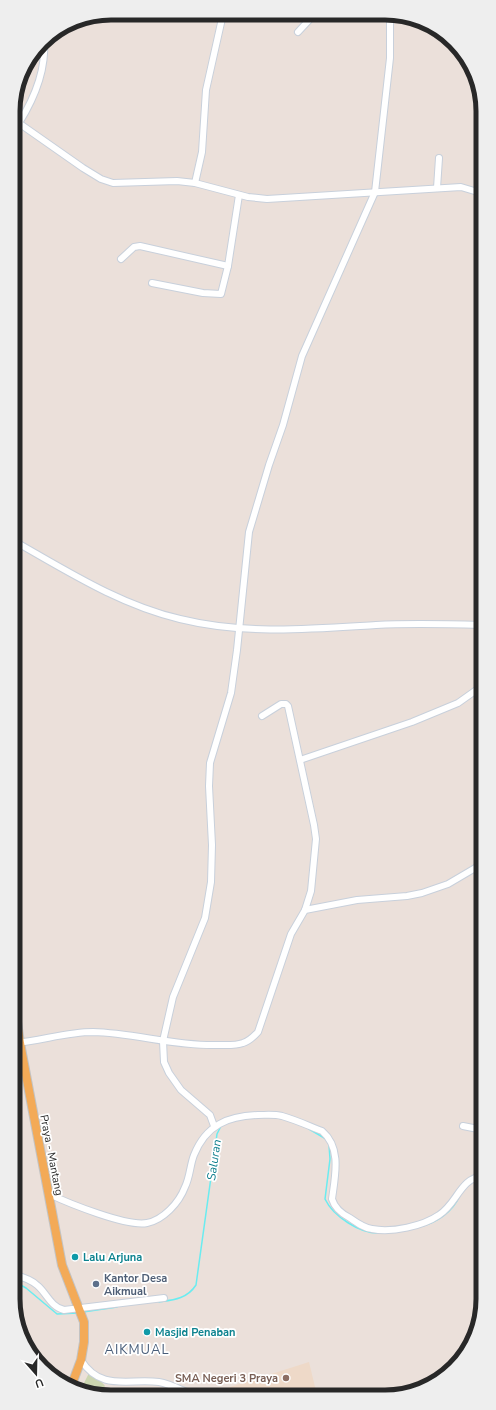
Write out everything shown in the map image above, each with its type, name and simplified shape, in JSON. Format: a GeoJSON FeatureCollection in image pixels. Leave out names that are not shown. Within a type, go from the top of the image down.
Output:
{"type":"FeatureCollection","features":[{"type":"Feature","properties":{"kind":"main road","name":"Praya - Mantang"},"geometry":{"type":"LineString","coordinates":[[20,1057],[62,1264],[84,1322],[84,1342],[81,1360],[73,1382]]}},
{"type":"Feature","properties":{"kind":"street"},"geometry":{"type":"LineString","coordinates":[[195,183],[202,152],[206,90],[222,20]]}},
{"type":"Feature","properties":{"kind":"street"},"geometry":{"type":"LineString","coordinates":[[298,32],[309,20]]}},
{"type":"Feature","properties":{"kind":"street"},"geometry":{"type":"LineString","coordinates":[[214,1126],[210,1115],[180,1090],[169,1073],[164,1062],[163,1041],[173,997],[205,918],[211,882],[212,845],[209,786],[210,763],[231,693],[249,532],[270,460],[283,425],[296,373],[328,295],[374,192],[390,58],[390,20]]}},
{"type":"Feature","properties":{"kind":"street"},"geometry":{"type":"LineString","coordinates":[[20,121],[30,104],[39,78],[44,58],[44,50]]}},
{"type":"Feature","properties":{"kind":"street"},"geometry":{"type":"LineString","coordinates":[[20,124],[83,168],[110,182],[177,181],[195,183],[239,195],[267,199],[461,187],[476,192]]}},
{"type":"Feature","properties":{"kind":"street"},"geometry":{"type":"LineString","coordinates":[[437,188],[439,158]]}},
{"type":"Feature","properties":{"kind":"street"},"geometry":{"type":"LineString","coordinates":[[152,283],[204,293],[220,294],[222,292],[228,266],[239,195]]}},
{"type":"Feature","properties":{"kind":"street"},"geometry":{"type":"LineString","coordinates":[[121,259],[135,246],[140,246],[228,266]]}},
{"type":"Feature","properties":{"kind":"street"},"geometry":{"type":"LineString","coordinates":[[20,544],[109,594],[180,619],[238,628],[291,629],[378,625],[476,625]]}},
{"type":"Feature","properties":{"kind":"street"},"geometry":{"type":"LineString","coordinates":[[300,760],[412,722],[458,703],[476,690]]}},
{"type":"Feature","properties":{"kind":"street"},"geometry":{"type":"LineString","coordinates":[[20,1042],[70,1033],[91,1032],[127,1035],[193,1045],[234,1045],[251,1039],[258,1032],[291,934],[305,910],[312,886],[316,839],[288,706],[286,704],[281,704],[262,716]]}},
{"type":"Feature","properties":{"kind":"street"},"geometry":{"type":"LineString","coordinates":[[305,910],[357,900],[407,896],[422,893],[448,884],[476,868]]}},
{"type":"Feature","properties":{"kind":"street"},"geometry":{"type":"LineString","coordinates":[[49,1197],[130,1223],[148,1223],[160,1218],[173,1207],[185,1188],[195,1152],[214,1126],[241,1115],[281,1116],[322,1131],[331,1141],[335,1154],[332,1199],[334,1204],[344,1215],[364,1227],[372,1229],[412,1227],[431,1221],[451,1206],[467,1182],[476,1179]]}},
{"type":"Feature","properties":{"kind":"street"},"geometry":{"type":"LineString","coordinates":[[463,1126],[476,1129]]}},
{"type":"Feature","properties":{"kind":"street"},"geometry":{"type":"LineString","coordinates":[[20,1276],[26,1278],[39,1286],[55,1306],[60,1309],[80,1309],[164,1298]]}},
{"type":"Feature","properties":{"kind":"street"},"geometry":{"type":"LineString","coordinates":[[81,1360],[85,1366],[99,1377],[113,1382],[162,1383],[181,1390]]}},
{"type":"Feature","properties":{"kind":"shaded area","name":"SMA Negeri 3 Praya"},"geometry":{"type":"Polygon","coordinates":[[[309,1362],[316,1390],[220,1390],[309,1362]]]}},
{"type":"Feature","properties":{"kind":"green space"},"geometry":{"type":"Polygon","coordinates":[[[89,1373],[98,1378],[105,1386],[102,1389],[83,1385],[89,1373]]]}},
{"type":"Feature","properties":{"kind":"waterway","name":"Saluran"},"geometry":{"type":"LineString","coordinates":[[159,1302],[184,1296],[196,1285],[217,1134],[221,1126]]}},
{"type":"Feature","properties":{"kind":"waterway","name":"Saluran"},"geometry":{"type":"LineString","coordinates":[[309,1129],[326,1139]]}},
{"type":"Feature","properties":{"kind":"waterway","name":"Saluran"},"geometry":{"type":"LineString","coordinates":[[329,1145],[330,1159],[325,1199],[334,1212],[348,1223],[372,1233],[380,1233]]}},
{"type":"Feature","properties":{"kind":"waterway","name":"Saluran"},"geometry":{"type":"LineString","coordinates":[[419,1227],[438,1220],[453,1207],[460,1195]]}},
{"type":"Feature","properties":{"kind":"waterway","name":"Saluran"},"geometry":{"type":"LineString","coordinates":[[20,1285],[57,1314],[78,1313]]}},
{"type":"Feature","properties":{"kind":"waterway","name":"Saluran"},"geometry":{"type":"LineString","coordinates":[[83,1312],[117,1307]]}},
{"type":"Feature","properties":{"kind":"place","name":"Lalu Arjuna"},"geometry":{"type":"Point","coordinates":[75,1257]}},
{"type":"Feature","properties":{"kind":"place","name":"Kantor Desa Aikmual"},"geometry":{"type":"Point","coordinates":[96,1284]}},
{"type":"Feature","properties":{"kind":"place","name":"Masjid Penaban"},"geometry":{"type":"Point","coordinates":[147,1332]}},
{"type":"Feature","properties":{"kind":"place","name":"SMA Negeri 3 Praya"},"geometry":{"type":"Point","coordinates":[286,1378]}},
{"type":"Feature","properties":{"kind":"district","name":"AIKMUAL"},"geometry":{"type":"Point","coordinates":[137,1349]}}]}
